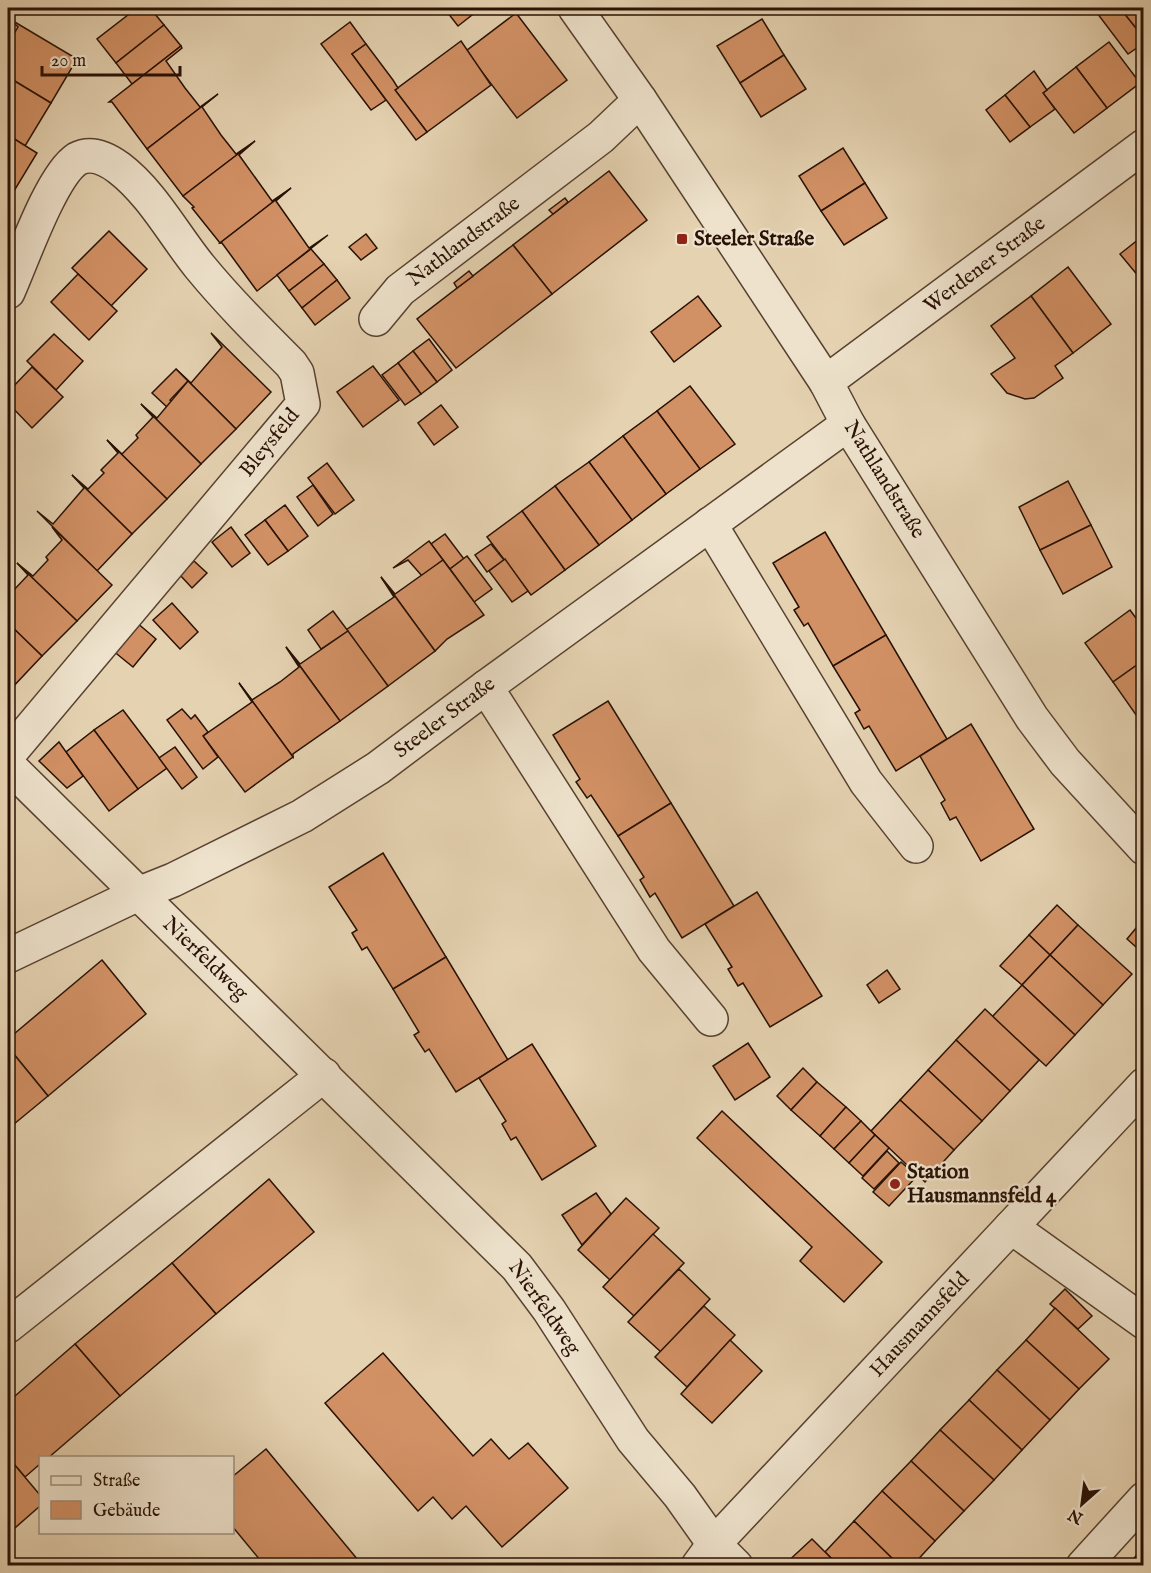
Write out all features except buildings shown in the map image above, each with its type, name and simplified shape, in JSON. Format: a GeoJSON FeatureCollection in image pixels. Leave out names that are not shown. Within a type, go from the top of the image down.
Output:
{"type":"FeatureCollection","features":[{"type":"Feature","properties":{"kind":"street","name":"Nathlandstraße"},"geometry":{"type":"LineString","coordinates":[[575,8],[640,100],[826,382],[848,424],[1032,718],[1065,762],[1143,848]]}},
{"type":"Feature","properties":{"kind":"street","name":"Nathlandstraße"},"geometry":{"type":"LineString","coordinates":[[376,319],[400,290],[601,137],[640,100]]}},
{"type":"Feature","properties":{"kind":"street","name":"Werdener Straße"},"geometry":{"type":"LineString","coordinates":[[826,382],[1143,146]]}},
{"type":"Feature","properties":{"kind":"street","name":"Bleysfeld"},"geometry":{"type":"LineString","coordinates":[[8,292],[59,179],[77,159],[90,155],[97,156],[118,167],[135,181],[200,267],[234,307],[291,364],[297,373],[303,404],[8,755]]}},
{"type":"Feature","properties":{"kind":"street","name":"Steeler Straße"},"geometry":{"type":"LineString","coordinates":[[8,956],[138,894],[173,880],[302,816],[378,768],[848,424]]}},
{"type":"Feature","properties":{"kind":"street"},"geometry":{"type":"LineString","coordinates":[[710,524],[866,782],[916,846]]}},
{"type":"Feature","properties":{"kind":"street"},"geometry":{"type":"LineString","coordinates":[[486,687],[654,950],[711,1019]]}},
{"type":"Feature","properties":{"kind":"street"},"geometry":{"type":"LineString","coordinates":[[8,765],[138,894]]}},
{"type":"Feature","properties":{"kind":"street","name":"Nierfeldweg"},"geometry":{"type":"LineString","coordinates":[[138,894],[518,1267],[549,1310],[633,1440],[680,1496],[716,1558]]}},
{"type":"Feature","properties":{"kind":"street"},"geometry":{"type":"LineString","coordinates":[[8,1326],[324,1075]]}},
{"type":"Feature","properties":{"kind":"street","name":"Hausmannsfeld"},"geometry":{"type":"LineString","coordinates":[[716,1558],[1011,1227],[1143,1085]]}},
{"type":"Feature","properties":{"kind":"street"},"geometry":{"type":"LineString","coordinates":[[1011,1227],[1143,1322]]}},
{"type":"Feature","properties":{"kind":"street"},"geometry":{"type":"LineString","coordinates":[[1083,1566],[1143,1499]]}},
{"type":"Feature","properties":{"kind":"place","name":"Steeler Straße"},"geometry":{"type":"Point","coordinates":[682,239]}},
{"type":"Feature","properties":{"kind":"place","name":"Station Hausmannsfeld 4"},"geometry":{"type":"Point","coordinates":[895,1184]}}]}
